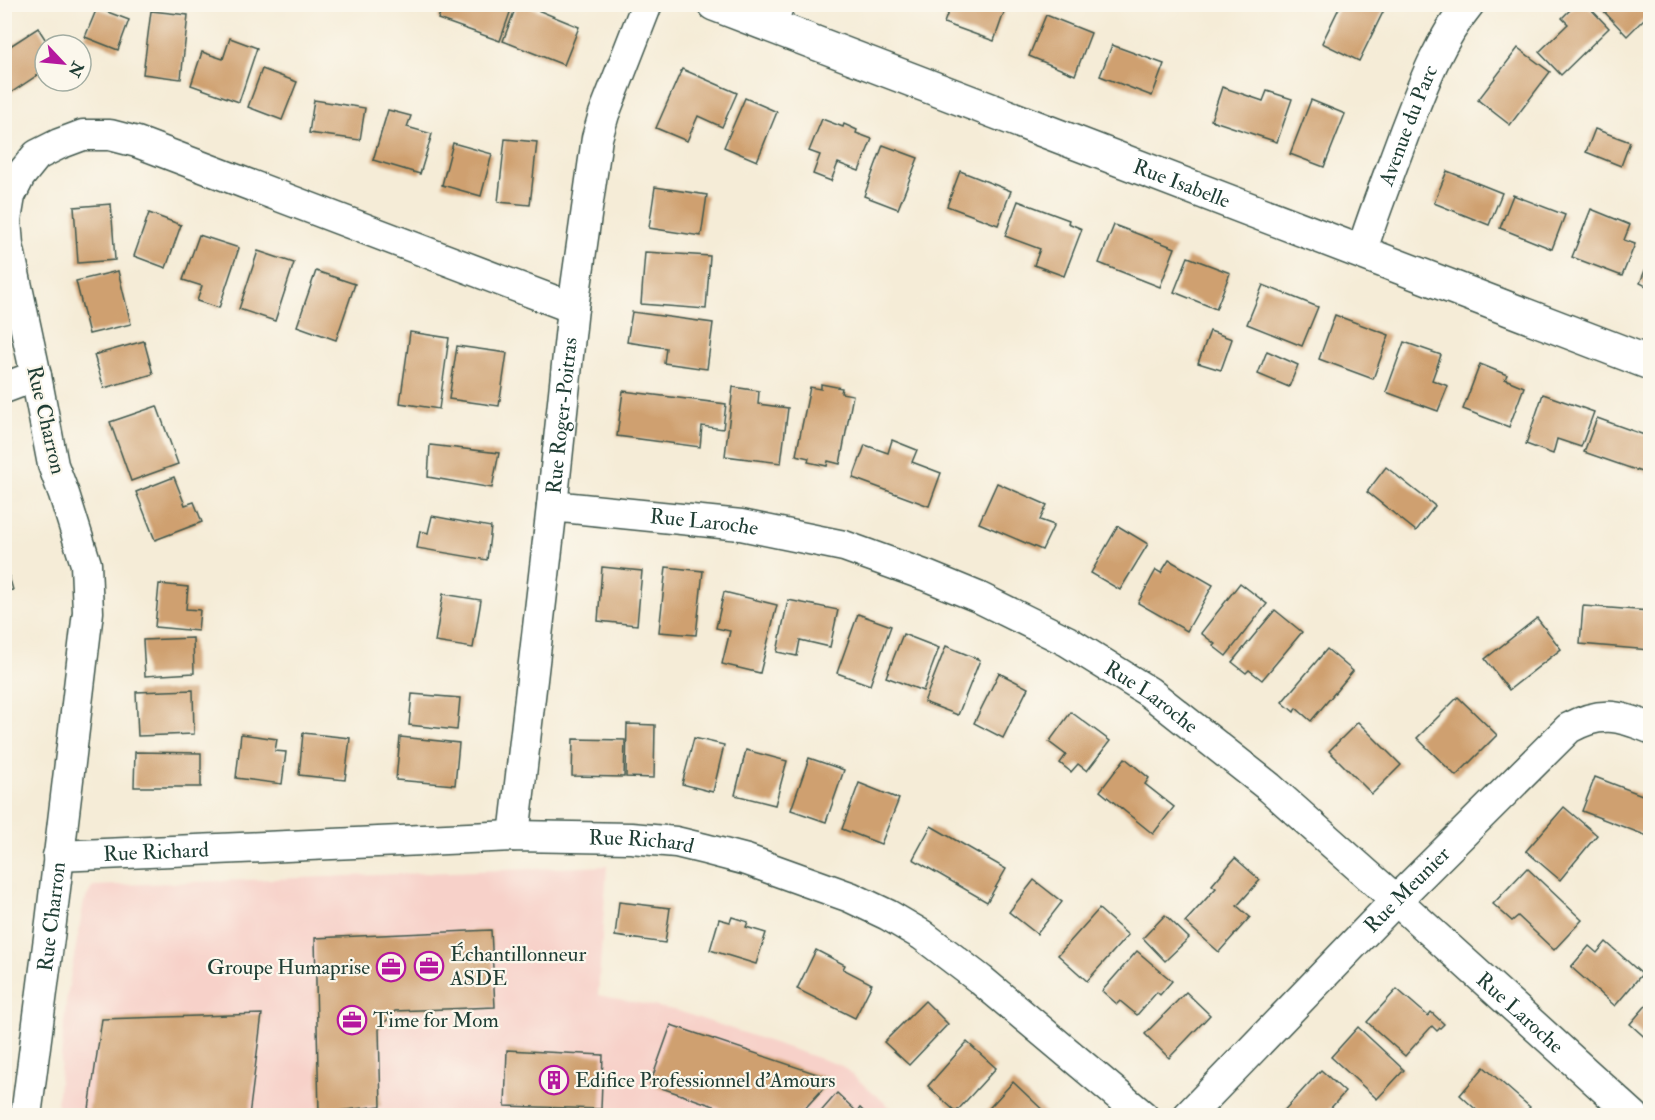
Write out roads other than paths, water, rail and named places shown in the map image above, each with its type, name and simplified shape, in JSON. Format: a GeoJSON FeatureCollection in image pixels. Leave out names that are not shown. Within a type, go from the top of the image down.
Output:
{"type":"FeatureCollection","features":[{"type":"Feature","properties":{"kind":"street","name":"Rue Roger-Poitras"},"geometry":{"type":"LineString","coordinates":[[514,836],[573,308],[597,138],[604,114],[647,4]]}},
{"type":"Feature","properties":{"kind":"street","name":"Rue Isabelle"},"geometry":{"type":"LineString","coordinates":[[714,4],[774,15],[1361,253],[1650,363]]}},
{"type":"Feature","properties":{"kind":"street","name":"Avenue du Parc"},"geometry":{"type":"LineString","coordinates":[[1361,253],[1380,196],[1436,54],[1469,4]]}},
{"type":"Feature","properties":{"kind":"street","name":"Rue Charron"},"geometry":{"type":"LineString","coordinates":[[26,1116],[88,612],[86,564],[53,465],[8,245],[6,220],[10,196],[20,176],[37,155],[59,144],[83,135],[110,135],[137,142],[573,308]]}},
{"type":"Feature","properties":{"kind":"street"},"geometry":{"type":"LineString","coordinates":[[4,388],[36,376]]}},
{"type":"Feature","properties":{"kind":"street","name":"Rue Laroche"},"geometry":{"type":"LineString","coordinates":[[552,506],[741,525],[844,546],[978,597],[1067,641],[1149,692],[1269,787],[1634,1116]]}},
{"type":"Feature","properties":{"kind":"street","name":"Rue Meunier"},"geometry":{"type":"LineString","coordinates":[[1188,1116],[1396,900],[1569,728],[1597,716],[1617,717],[1650,728]]}},
{"type":"Feature","properties":{"kind":"street","name":"Rue Richard"},"geometry":{"type":"LineString","coordinates":[[58,856],[514,836],[631,838],[676,842],[747,861],[850,897],[914,930],[953,957],[1143,1116]]}},
{"type":"Feature","properties":{"kind":"place","name":"Échantillonneur ASDE"},"geometry":{"type":"Point","coordinates":[429,966]}},
{"type":"Feature","properties":{"kind":"place","name":"Groupe Humaprise"},"geometry":{"type":"Point","coordinates":[391,967]}},
{"type":"Feature","properties":{"kind":"place","name":"Time for Mom"},"geometry":{"type":"Point","coordinates":[352,1020]}},
{"type":"Feature","properties":{"kind":"place","name":"Edifice Professionnel d'Amours"},"geometry":{"type":"Point","coordinates":[554,1080]}}]}
